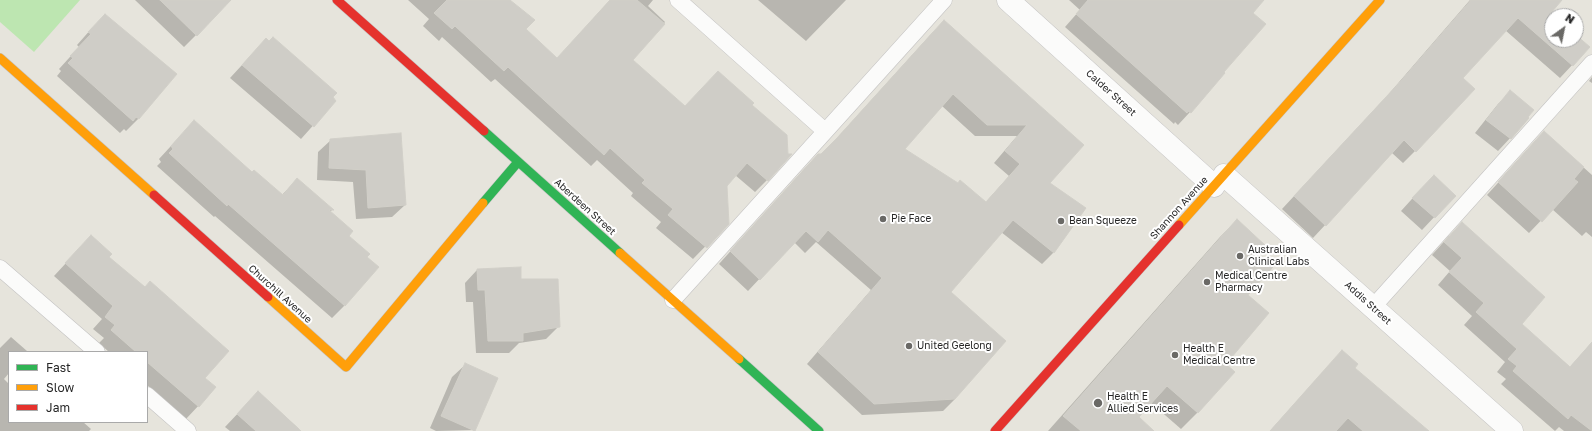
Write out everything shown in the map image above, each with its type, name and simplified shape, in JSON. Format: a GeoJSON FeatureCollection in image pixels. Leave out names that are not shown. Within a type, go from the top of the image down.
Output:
{"type":"FeatureCollection","features":[{"type":"Feature","properties":{"kind":"main road","name":"Aberdeen Street"},"geometry":{"type":"LineString","coordinates":[[337,0],[819,431]]}},
{"type":"Feature","properties":{"kind":"main road","name":"Shannon Avenue"},"geometry":{"type":"LineString","coordinates":[[995,431],[1380,0]]}},
{"type":"Feature","properties":{"kind":"main road","name":"Churchill Avenue"},"geometry":{"type":"LineString","coordinates":[[0,58],[346,367],[518,162]]}},
{"type":"Feature","properties":{"kind":"street","name":"Calder Street"},"geometry":{"type":"LineString","coordinates":[[1008,0],[1219,181]]}},
{"type":"Feature","properties":{"kind":"street","name":"Addis Street"},"geometry":{"type":"LineString","coordinates":[[1219,181],[1373,308],[1512,431]]}},
{"type":"Feature","properties":{"kind":"lane"},"geometry":{"type":"LineString","coordinates":[[678,0],[825,131]]}},
{"type":"Feature","properties":{"kind":"lane"},"geometry":{"type":"LineString","coordinates":[[673,300],[944,0]]}},
{"type":"Feature","properties":{"kind":"lane"},"geometry":{"type":"LineString","coordinates":[[1373,308],[1592,63]]}},
{"type":"Feature","properties":{"kind":"lane"},"geometry":{"type":"LineString","coordinates":[[0,268],[96,351]]}},
{"type":"Feature","properties":{"kind":"lane"},"geometry":{"type":"LineString","coordinates":[[148,396],[188,431]]}},
{"type":"Feature","properties":{"kind":"green space"},"geometry":{"type":"Polygon","coordinates":[[[0,0],[80,0],[34,52],[0,22],[0,0]]]}},
{"type":"Feature","properties":{"kind":"building"},"geometry":{"type":"Polygon","coordinates":[[[160,0],[231,0],[197,36],[160,0]]]}},
{"type":"Feature","properties":{"kind":"building"},"geometry":{"type":"Polygon","coordinates":[[[447,0],[510,0],[535,20],[526,29],[557,58],[610,0],[637,0],[665,24],[633,60],[685,106],[718,71],[754,103],[752,105],[787,135],[788,154],[792,154],[768,181],[747,163],[727,186],[729,224],[707,248],[668,215],[673,209],[642,183],[645,180],[610,148],[604,155],[508,67],[504,71],[455,26],[452,29],[434,13],[447,0]]]}},
{"type":"Feature","properties":{"kind":"building"},"geometry":{"type":"Polygon","coordinates":[[[1088,0],[1264,0],[1253,13],[1266,24],[1191,113],[1188,111],[1187,113],[1076,14],[1088,0]]]}},
{"type":"Feature","properties":{"kind":"building"},"geometry":{"type":"Polygon","coordinates":[[[1471,0],[1562,0],[1555,8],[1544,8],[1544,41],[1518,18],[1463,78],[1475,89],[1416,152],[1404,140],[1326,226],[1294,196],[1399,83],[1471,0]]]}},
{"type":"Feature","properties":{"kind":"building"},"geometry":{"type":"Polygon","coordinates":[[[105,14],[177,74],[139,119],[136,117],[133,121],[68,63],[73,58],[70,56],[91,34],[88,32],[105,14]]]}},
{"type":"Feature","properties":{"kind":"building"},"geometry":{"type":"Polygon","coordinates":[[[944,20],[1084,145],[1050,183],[1086,208],[1054,253],[1013,220],[951,292],[1006,341],[955,399],[874,404],[818,352],[882,278],[828,230],[818,242],[806,231],[760,280],[730,251],[818,154],[821,154],[944,20]],[[953,94],[905,149],[958,183],[960,180],[986,202],[1020,164],[1005,151],[1027,125],[987,125],[953,94]]]}},
{"type":"Feature","properties":{"kind":"building"},"geometry":{"type":"Polygon","coordinates":[[[273,37],[337,93],[333,97],[336,101],[314,127],[242,65],[266,38],[269,41],[273,37]]]}},
{"type":"Feature","properties":{"kind":"building"},"geometry":{"type":"Polygon","coordinates":[[[1584,42],[1590,47],[1573,66],[1552,48],[1584,48],[1584,42]]]}},
{"type":"Feature","properties":{"kind":"building"},"geometry":{"type":"Polygon","coordinates":[[[1510,90],[1534,110],[1511,139],[1486,120],[1510,90]]]}},
{"type":"Feature","properties":{"kind":"building"},"geometry":{"type":"Polygon","coordinates":[[[194,120],[252,172],[254,170],[283,195],[297,178],[334,210],[329,210],[353,231],[349,236],[370,254],[367,257],[379,267],[345,306],[228,204],[227,206],[169,153],[173,149],[171,146],[194,120]]]}},
{"type":"Feature","properties":{"kind":"building"},"geometry":{"type":"Polygon","coordinates":[[[1544,131],[1584,167],[1574,179],[1578,182],[1542,222],[1498,182],[1544,131]]]}},
{"type":"Feature","properties":{"kind":"building"},"geometry":{"type":"Polygon","coordinates":[[[401,133],[406,205],[368,208],[366,170],[329,168],[330,139],[401,133]]]}},
{"type":"Feature","properties":{"kind":"building"},"geometry":{"type":"Polygon","coordinates":[[[1434,175],[1456,196],[1435,218],[1412,198],[1434,175]]]}},
{"type":"Feature","properties":{"kind":"building"},"geometry":{"type":"Polygon","coordinates":[[[1237,219],[1267,247],[1260,255],[1273,267],[1248,295],[1269,313],[1226,364],[1235,372],[1198,413],[1167,386],[1139,417],[1154,431],[1081,431],[1063,416],[1237,219]]]}},
{"type":"Feature","properties":{"kind":"building"},"geometry":{"type":"Polygon","coordinates":[[[1462,222],[1545,297],[1522,324],[1570,367],[1592,342],[1592,431],[1571,415],[1568,419],[1513,371],[1517,366],[1508,359],[1517,349],[1476,312],[1484,303],[1449,272],[1462,258],[1444,242],[1462,222]]]}},
{"type":"Feature","properties":{"kind":"building"},"geometry":{"type":"Polygon","coordinates":[[[91,235],[112,254],[109,257],[145,287],[150,281],[229,351],[205,378],[216,387],[199,407],[148,363],[148,351],[135,351],[111,330],[115,325],[105,317],[113,306],[65,263],[91,235]]]}},
{"type":"Feature","properties":{"kind":"building"},"geometry":{"type":"Polygon","coordinates":[[[521,267],[521,279],[558,279],[560,327],[523,333],[523,341],[488,341],[485,290],[478,290],[477,269],[521,267]]]}},
{"type":"Feature","properties":{"kind":"building"},"geometry":{"type":"Polygon","coordinates":[[[1342,350],[1358,364],[1355,368],[1429,431],[1363,431],[1348,418],[1336,431],[1270,431],[1342,350]]]}},
{"type":"Feature","properties":{"kind":"building"},"geometry":{"type":"Polygon","coordinates":[[[465,363],[498,378],[475,431],[441,416],[465,363]]]}},
{"type":"Feature","properties":{"kind":"building"},"geometry":{"type":"Polygon","coordinates":[[[258,391],[301,431],[256,431],[237,414],[258,391]]]}},
{"type":"Feature","properties":{"kind":"traffic: fast"},"geometry":{"type":"LineString","coordinates":[[484,131],[620,253]]}},
{"type":"Feature","properties":{"kind":"traffic: fast"},"geometry":{"type":"LineString","coordinates":[[483,203],[518,162]]}},
{"type":"Feature","properties":{"kind":"traffic: fast"},"geometry":{"type":"LineString","coordinates":[[739,359],[819,431]]}},
{"type":"Feature","properties":{"kind":"traffic: slow"},"geometry":{"type":"LineString","coordinates":[[1179,225],[1380,0]]}},
{"type":"Feature","properties":{"kind":"traffic: slow"},"geometry":{"type":"LineString","coordinates":[[0,58],[154,195]]}},
{"type":"Feature","properties":{"kind":"traffic: slow"},"geometry":{"type":"LineString","coordinates":[[268,297],[346,367],[483,203]]}},
{"type":"Feature","properties":{"kind":"traffic: slow"},"geometry":{"type":"LineString","coordinates":[[620,253],[739,359]]}},
{"type":"Feature","properties":{"kind":"traffic: jam"},"geometry":{"type":"LineString","coordinates":[[337,0],[484,131]]}},
{"type":"Feature","properties":{"kind":"traffic: jam"},"geometry":{"type":"LineString","coordinates":[[154,195],[268,297]]}},
{"type":"Feature","properties":{"kind":"traffic: jam"},"geometry":{"type":"LineString","coordinates":[[995,431],[1179,225]]}},
{"type":"Feature","properties":{"kind":"place","name":"Pie Face"},"geometry":{"type":"Point","coordinates":[883,219]}},
{"type":"Feature","properties":{"kind":"place","name":"Bean Squeeze"},"geometry":{"type":"Point","coordinates":[1061,221]}},
{"type":"Feature","properties":{"kind":"place","name":"Australian Clinical Labs"},"geometry":{"type":"Point","coordinates":[1240,256]}},
{"type":"Feature","properties":{"kind":"place","name":"Medical Centre Pharmacy"},"geometry":{"type":"Point","coordinates":[1207,282]}},
{"type":"Feature","properties":{"kind":"place","name":"United Geelong"},"geometry":{"type":"Point","coordinates":[909,346]}},
{"type":"Feature","properties":{"kind":"place","name":"Health E Medical Centre"},"geometry":{"type":"Point","coordinates":[1175,355]}},
{"type":"Feature","properties":{"kind":"place","name":"Health E Allied Services"},"geometry":{"type":"Point","coordinates":[1098,403]}}]}
